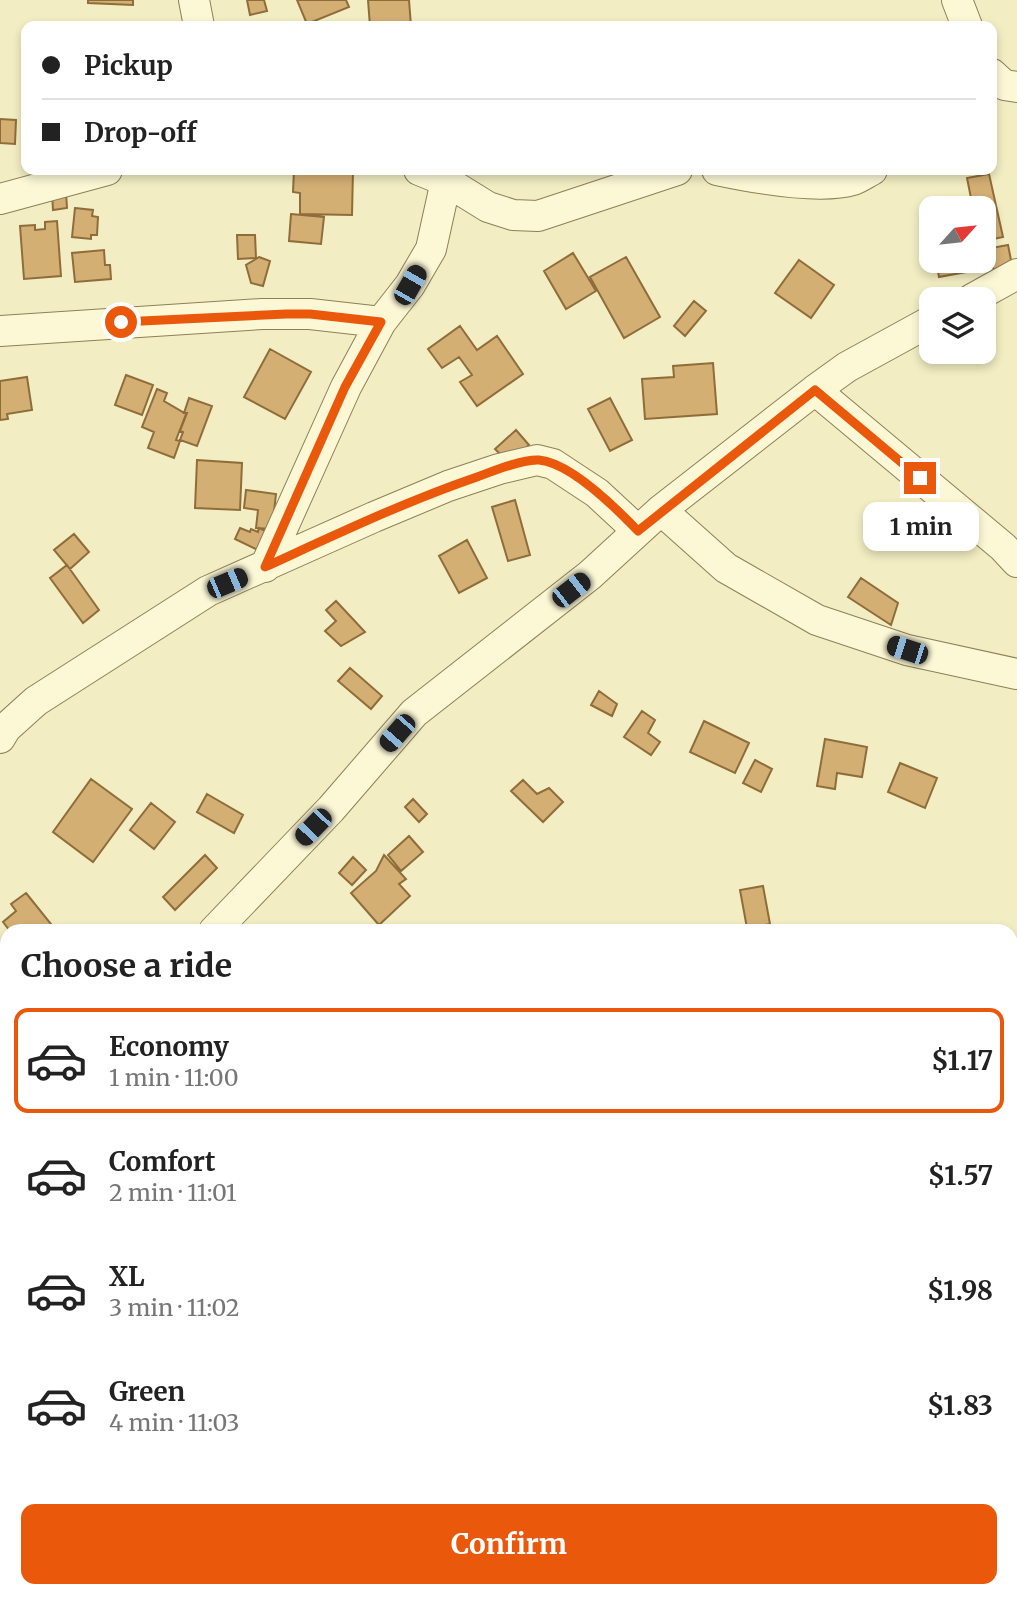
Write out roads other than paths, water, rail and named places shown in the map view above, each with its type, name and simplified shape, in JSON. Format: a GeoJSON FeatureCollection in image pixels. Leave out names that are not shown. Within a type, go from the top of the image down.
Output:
{"type":"FeatureCollection","features":[{"type":"Feature","properties":{"kind":"street"},"geometry":{"type":"LineString","coordinates":[[194,0],[198,21]]}},
{"type":"Feature","properties":{"kind":"street"},"geometry":{"type":"LineString","coordinates":[[957,0],[965,21]]}},
{"type":"Feature","properties":{"kind":"street"},"geometry":{"type":"LineString","coordinates":[[997,79],[1004,85],[1017,87],[997,98]]}},
{"type":"Feature","properties":{"kind":"street"},"geometry":{"type":"LineString","coordinates":[[0,199],[89,175]]}},
{"type":"Feature","properties":{"kind":"street"},"geometry":{"type":"LineString","coordinates":[[265,567],[345,387],[381,322],[410,285],[431,249],[433,175],[488,207],[513,215],[538,216],[662,175]]}},
{"type":"Feature","properties":{"kind":"street"},"geometry":{"type":"LineString","coordinates":[[739,175],[816,183],[854,180],[863,175]]}},
{"type":"Feature","properties":{"kind":"street"},"geometry":{"type":"LineString","coordinates":[[994,287],[1017,274]]}},
{"type":"Feature","properties":{"kind":"street"},"geometry":{"type":"LineString","coordinates":[[0,331],[262,314],[310,314],[381,322]]}},
{"type":"Feature","properties":{"kind":"street"},"geometry":{"type":"LineString","coordinates":[[221,924],[331,809],[414,713],[590,575],[661,510],[815,390],[847,367],[919,328]]}},
{"type":"Feature","properties":{"kind":"street"},"geometry":{"type":"LineString","coordinates":[[815,390],[1003,547],[1017,562]]}},
{"type":"Feature","properties":{"kind":"street"},"geometry":{"type":"LineString","coordinates":[[0,738],[6,728],[36,702],[208,592],[374,517],[448,486],[499,469],[537,460],[553,464],[597,493],[638,531]]}},
{"type":"Feature","properties":{"kind":"street"},"geometry":{"type":"LineString","coordinates":[[661,510],[726,568],[817,620],[907,650],[1017,674]]}}]}
